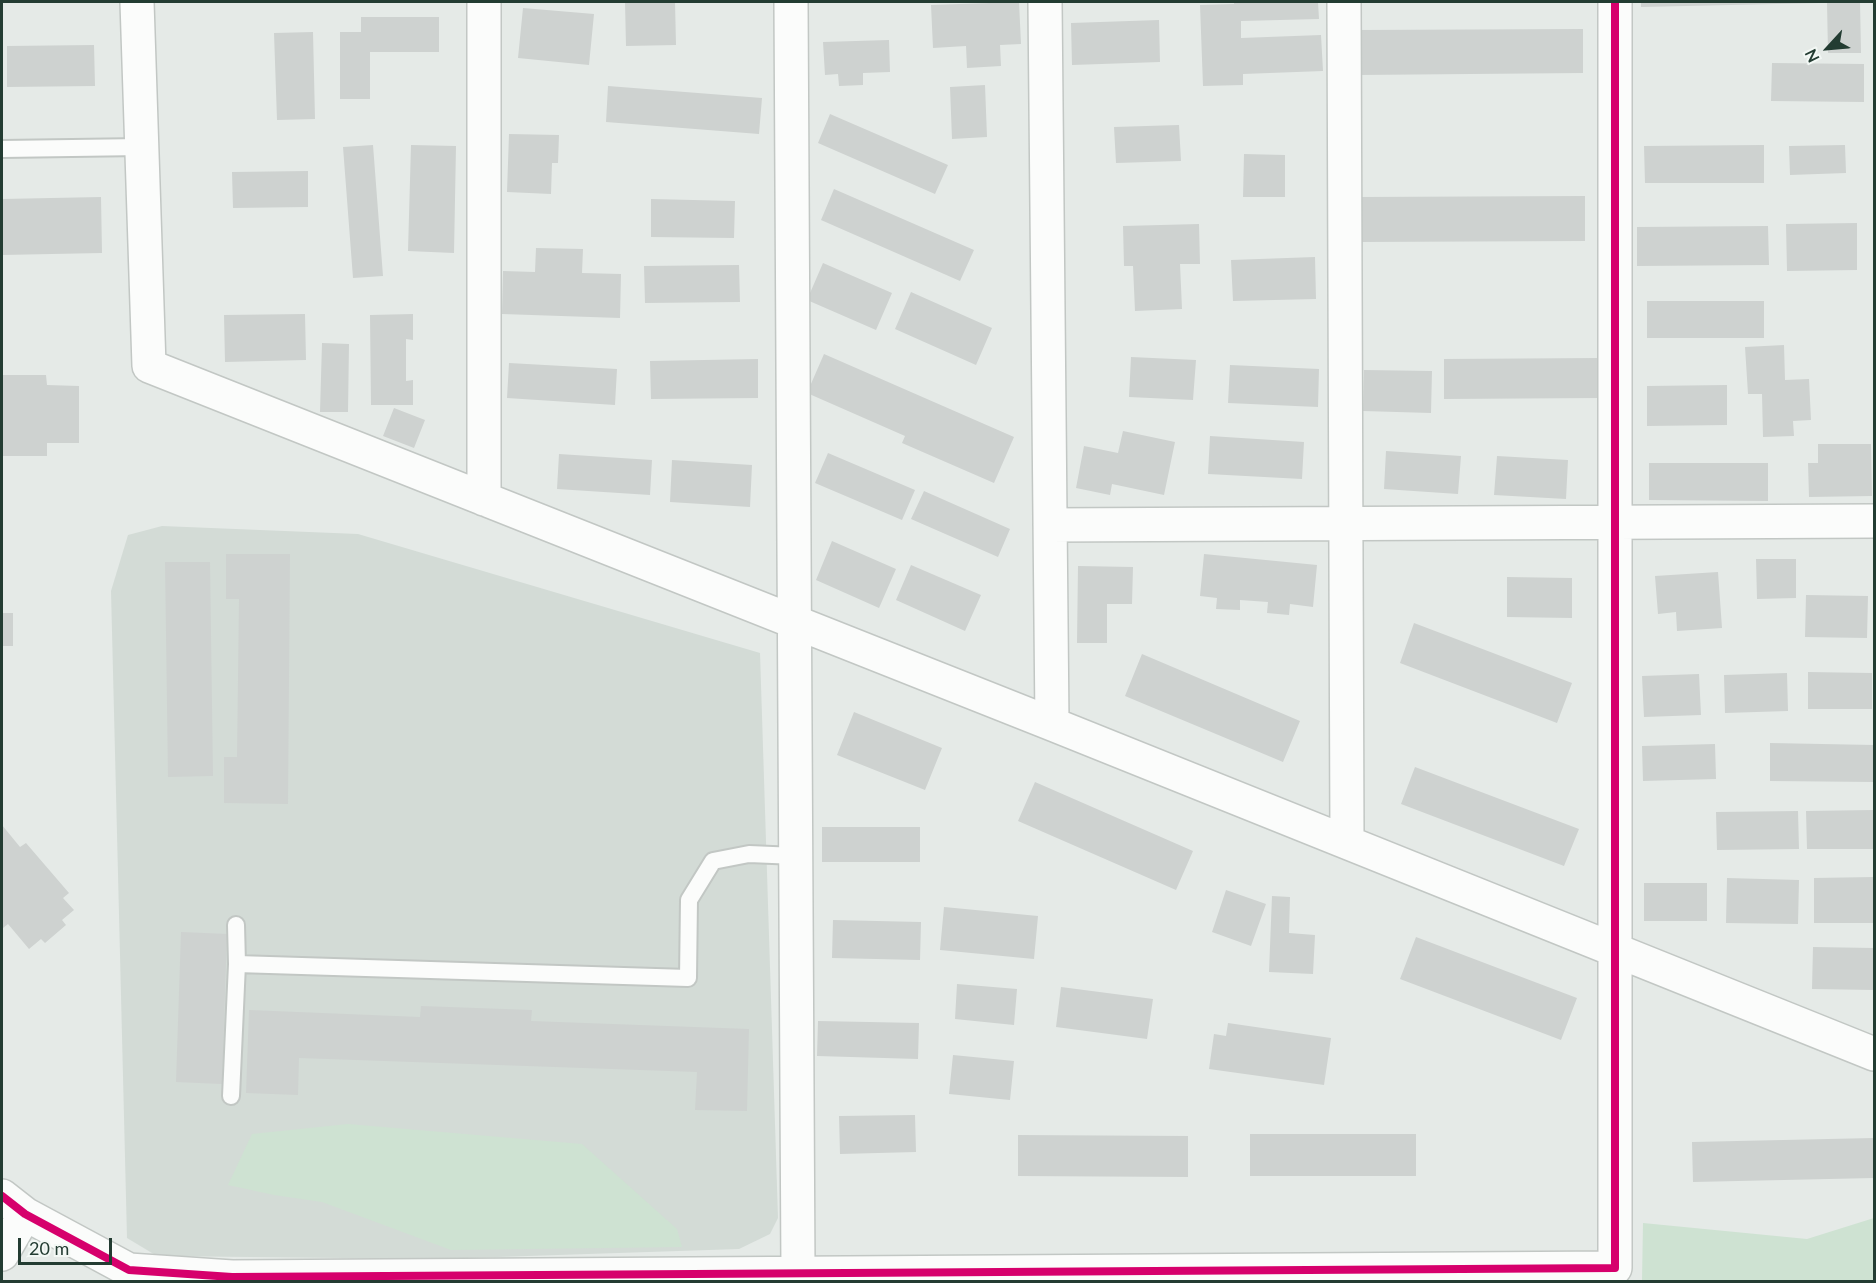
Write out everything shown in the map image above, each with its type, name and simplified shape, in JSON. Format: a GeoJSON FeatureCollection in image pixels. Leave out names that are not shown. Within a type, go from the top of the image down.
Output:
{"type":"FeatureCollection","features":[{"type":"Feature","properties":{"kind":"street"},"geometry":{"type":"LineString","coordinates":[[137,2],[149,366],[1052,724],[1875,1054]]}},
{"type":"Feature","properties":{"kind":"street"},"geometry":{"type":"LineString","coordinates":[[484,2],[484,499]]}},
{"type":"Feature","properties":{"kind":"street"},"geometry":{"type":"LineString","coordinates":[[791,2],[798,1272]]}},
{"type":"Feature","properties":{"kind":"street"},"geometry":{"type":"LineString","coordinates":[[1045,2],[1052,724]]}},
{"type":"Feature","properties":{"kind":"street"},"geometry":{"type":"LineString","coordinates":[[1344,2],[1347,842]]}},
{"type":"Feature","properties":{"kind":"street"},"geometry":{"type":"LineString","coordinates":[[2,1254],[13,1205],[129,1270],[232,1279],[798,1272],[972,1276],[1615,1275],[1615,2]]}},
{"type":"Feature","properties":{"kind":"street"},"geometry":{"type":"LineString","coordinates":[[1050,525],[1875,521]]}},
{"type":"Feature","properties":{"kind":"lane"},"geometry":{"type":"LineString","coordinates":[[2,149],[142,147]]}},
{"type":"Feature","properties":{"kind":"lane"},"geometry":{"type":"LineString","coordinates":[[237,964],[688,978],[689,900],[713,861],[749,854],[796,856]]}},
{"type":"Feature","properties":{"kind":"lane"},"geometry":{"type":"LineString","coordinates":[[231,1096],[237,964],[236,925]]}},
{"type":"Feature","properties":{"kind":"shaded area"},"geometry":{"type":"Polygon","coordinates":[[[162,526],[358,534],[760,653],[778,1218],[770,1234],[739,1249],[437,1259],[157,1256],[127,1238],[111,591],[128,535],[162,526]]]}},
{"type":"Feature","properties":{"kind":"green space"},"geometry":{"type":"Polygon","coordinates":[[[348,1124],[582,1144],[677,1229],[682,1247],[451,1250],[322,1202],[228,1185],[252,1134],[348,1124]]]}},
{"type":"Feature","properties":{"kind":"green space"},"geometry":{"type":"Polygon","coordinates":[[[1874,1218],[1874,1281],[1642,1281],[1643,1223],[1807,1239],[1874,1218]]]}},
{"type":"Feature","properties":{"kind":"building"},"geometry":{"type":"Polygon","coordinates":[[[625,2],[675,2],[676,45],[626,46],[625,2]]]}},
{"type":"Feature","properties":{"kind":"building"},"geometry":{"type":"Polygon","coordinates":[[[1019,2],[1021,44],[1000,45],[1001,66],[967,68],[966,46],[933,48],[931,5],[1019,2]]]}},
{"type":"Feature","properties":{"kind":"building"},"geometry":{"type":"Polygon","coordinates":[[[1234,2],[1318,2],[1319,19],[1241,21],[1241,38],[1321,35],[1323,71],[1243,74],[1243,85],[1203,86],[1200,5],[1234,4],[1234,2]]]}},
{"type":"Feature","properties":{"kind":"building"},"geometry":{"type":"Polygon","coordinates":[[[1641,2],[1821,2],[1821,3],[1641,7],[1641,2]]]}},
{"type":"Feature","properties":{"kind":"building"},"geometry":{"type":"Polygon","coordinates":[[[1827,2],[1860,2],[1861,53],[1828,53],[1827,2]]]}},
{"type":"Feature","properties":{"kind":"building"},"geometry":{"type":"Polygon","coordinates":[[[523,8],[594,14],[589,65],[518,58],[523,8]]]}},
{"type":"Feature","properties":{"kind":"building"},"geometry":{"type":"Polygon","coordinates":[[[361,17],[439,17],[439,52],[370,52],[370,99],[340,99],[340,32],[361,32],[361,17]]]}},
{"type":"Feature","properties":{"kind":"building"},"geometry":{"type":"Polygon","coordinates":[[[1159,20],[1160,62],[1072,65],[1071,23],[1159,20]]]}},
{"type":"Feature","properties":{"kind":"building"},"geometry":{"type":"Polygon","coordinates":[[[1583,29],[1583,73],[1358,75],[1358,30],[1583,29]]]}},
{"type":"Feature","properties":{"kind":"building"},"geometry":{"type":"Polygon","coordinates":[[[313,32],[315,119],[277,120],[274,33],[313,32]]]}},
{"type":"Feature","properties":{"kind":"building"},"geometry":{"type":"Polygon","coordinates":[[[889,40],[890,72],[863,73],[863,85],[839,86],[838,74],[825,75],[823,42],[889,40]]]}},
{"type":"Feature","properties":{"kind":"building"},"geometry":{"type":"Polygon","coordinates":[[[94,45],[95,86],[7,87],[7,46],[94,45]]]}},
{"type":"Feature","properties":{"kind":"building"},"geometry":{"type":"Polygon","coordinates":[[[1772,63],[1864,64],[1864,102],[1771,101],[1772,63]]]}},
{"type":"Feature","properties":{"kind":"building"},"geometry":{"type":"Polygon","coordinates":[[[985,85],[987,137],[952,139],[950,87],[985,85]]]}},
{"type":"Feature","properties":{"kind":"building"},"geometry":{"type":"Polygon","coordinates":[[[608,86],[762,98],[759,134],[606,122],[608,86]]]}},
{"type":"Feature","properties":{"kind":"building"},"geometry":{"type":"Polygon","coordinates":[[[830,114],[948,165],[935,194],[818,143],[830,114]]]}},
{"type":"Feature","properties":{"kind":"building"},"geometry":{"type":"Polygon","coordinates":[[[1179,125],[1181,161],[1116,163],[1114,127],[1179,125]]]}},
{"type":"Feature","properties":{"kind":"building"},"geometry":{"type":"Polygon","coordinates":[[[509,134],[559,135],[558,163],[552,163],[551,194],[507,192],[509,134]]]}},
{"type":"Feature","properties":{"kind":"building"},"geometry":{"type":"Polygon","coordinates":[[[373,145],[383,276],[353,278],[343,147],[373,145]]]}},
{"type":"Feature","properties":{"kind":"building"},"geometry":{"type":"Polygon","coordinates":[[[411,145],[456,146],[454,253],[408,251],[411,145]]]}},
{"type":"Feature","properties":{"kind":"building"},"geometry":{"type":"Polygon","coordinates":[[[1764,145],[1764,183],[1645,183],[1644,146],[1764,145]]]}},
{"type":"Feature","properties":{"kind":"building"},"geometry":{"type":"Polygon","coordinates":[[[1845,145],[1846,173],[1790,175],[1789,146],[1845,145]]]}},
{"type":"Feature","properties":{"kind":"building"},"geometry":{"type":"Polygon","coordinates":[[[1244,154],[1285,155],[1285,197],[1243,197],[1244,154]]]}},
{"type":"Feature","properties":{"kind":"building"},"geometry":{"type":"Polygon","coordinates":[[[308,171],[308,207],[233,208],[232,172],[308,171]]]}},
{"type":"Feature","properties":{"kind":"building"},"geometry":{"type":"Polygon","coordinates":[[[834,189],[974,250],[960,281],[821,220],[834,189]]]}},
{"type":"Feature","properties":{"kind":"building"},"geometry":{"type":"Polygon","coordinates":[[[1585,196],[1585,241],[1361,242],[1360,197],[1585,196]]]}},
{"type":"Feature","properties":{"kind":"building"},"geometry":{"type":"Polygon","coordinates":[[[101,197],[102,253],[2,255],[2,199],[101,197]]]}},
{"type":"Feature","properties":{"kind":"building"},"geometry":{"type":"Polygon","coordinates":[[[651,199],[735,201],[734,238],[651,237],[651,199]]]}},
{"type":"Feature","properties":{"kind":"building"},"geometry":{"type":"Polygon","coordinates":[[[1857,223],[1857,270],[1787,271],[1786,224],[1857,223]]]}},
{"type":"Feature","properties":{"kind":"building"},"geometry":{"type":"Polygon","coordinates":[[[1199,224],[1200,264],[1180,264],[1182,309],[1135,311],[1133,266],[1124,266],[1123,226],[1199,224]]]}},
{"type":"Feature","properties":{"kind":"building"},"geometry":{"type":"Polygon","coordinates":[[[1768,226],[1769,265],[1637,266],[1637,227],[1768,226]]]}},
{"type":"Feature","properties":{"kind":"building"},"geometry":{"type":"Polygon","coordinates":[[[536,248],[583,249],[582,273],[621,274],[620,318],[502,314],[503,271],[535,272],[536,248]]]}},
{"type":"Feature","properties":{"kind":"building"},"geometry":{"type":"Polygon","coordinates":[[[1315,257],[1316,299],[1233,301],[1231,260],[1315,257]]]}},
{"type":"Feature","properties":{"kind":"building"},"geometry":{"type":"Polygon","coordinates":[[[823,263],[892,293],[876,330],[807,300],[823,263]]]}},
{"type":"Feature","properties":{"kind":"building"},"geometry":{"type":"Polygon","coordinates":[[[739,265],[740,302],[645,303],[644,266],[739,265]]]}},
{"type":"Feature","properties":{"kind":"building"},"geometry":{"type":"Polygon","coordinates":[[[911,292],[992,328],[976,365],[895,329],[911,292]]]}},
{"type":"Feature","properties":{"kind":"building"},"geometry":{"type":"Polygon","coordinates":[[[1647,301],[1764,301],[1764,338],[1647,338],[1647,301]]]}},
{"type":"Feature","properties":{"kind":"building"},"geometry":{"type":"Polygon","coordinates":[[[305,314],[306,360],[225,362],[224,315],[305,314]]]}},
{"type":"Feature","properties":{"kind":"building"},"geometry":{"type":"Polygon","coordinates":[[[413,314],[413,340],[406,339],[406,381],[413,380],[413,405],[371,405],[370,315],[413,314]]]}},
{"type":"Feature","properties":{"kind":"building"},"geometry":{"type":"Polygon","coordinates":[[[322,343],[349,344],[348,412],[320,412],[322,343]]]}},
{"type":"Feature","properties":{"kind":"building"},"geometry":{"type":"Polygon","coordinates":[[[1784,345],[1785,380],[1809,379],[1811,420],[1793,421],[1794,436],[1763,437],[1762,394],[1748,394],[1745,347],[1784,345]]]}},
{"type":"Feature","properties":{"kind":"building"},"geometry":{"type":"Polygon","coordinates":[[[824,354],[1014,437],[994,483],[902,443],[905,436],[807,393],[824,354]]]}},
{"type":"Feature","properties":{"kind":"building"},"geometry":{"type":"Polygon","coordinates":[[[1131,357],[1196,360],[1193,400],[1129,397],[1131,357]]]}},
{"type":"Feature","properties":{"kind":"building"},"geometry":{"type":"Polygon","coordinates":[[[1599,358],[1599,398],[1444,399],[1444,359],[1599,358]]]}},
{"type":"Feature","properties":{"kind":"building"},"geometry":{"type":"Polygon","coordinates":[[[758,359],[758,398],[651,399],[650,361],[758,359]]]}},
{"type":"Feature","properties":{"kind":"building"},"geometry":{"type":"Polygon","coordinates":[[[509,363],[617,369],[615,405],[507,398],[509,363]]]}},
{"type":"Feature","properties":{"kind":"building"},"geometry":{"type":"Polygon","coordinates":[[[1230,365],[1319,369],[1318,407],[1228,403],[1230,365]]]}},
{"type":"Feature","properties":{"kind":"building"},"geometry":{"type":"Polygon","coordinates":[[[1364,370],[1432,371],[1431,413],[1363,411],[1364,370]]]}},
{"type":"Feature","properties":{"kind":"building"},"geometry":{"type":"Polygon","coordinates":[[[2,375],[46,375],[47,385],[79,386],[79,443],[47,443],[47,456],[2,456],[2,375]]]}},
{"type":"Feature","properties":{"kind":"building"},"geometry":{"type":"Polygon","coordinates":[[[1727,385],[1727,425],[1647,426],[1647,386],[1727,385]]]}},
{"type":"Feature","properties":{"kind":"building"},"geometry":{"type":"Polygon","coordinates":[[[394,408],[425,420],[414,448],[383,436],[394,408]]]}},
{"type":"Feature","properties":{"kind":"building"},"geometry":{"type":"Polygon","coordinates":[[[1123,431],[1175,442],[1164,495],[1112,484],[1110,495],[1076,488],[1084,446],[1118,453],[1123,431]]]}},
{"type":"Feature","properties":{"kind":"building"},"geometry":{"type":"Polygon","coordinates":[[[1210,436],[1304,442],[1302,479],[1208,474],[1210,436]]]}},
{"type":"Feature","properties":{"kind":"building"},"geometry":{"type":"Polygon","coordinates":[[[1818,444],[1871,444],[1872,496],[1809,497],[1808,463],[1818,463],[1818,444]]]}},
{"type":"Feature","properties":{"kind":"building"},"geometry":{"type":"Polygon","coordinates":[[[1386,451],[1461,456],[1458,494],[1384,489],[1386,451]]]}},
{"type":"Feature","properties":{"kind":"building"},"geometry":{"type":"Polygon","coordinates":[[[828,453],[915,490],[902,520],[815,483],[828,453]]]}},
{"type":"Feature","properties":{"kind":"building"},"geometry":{"type":"Polygon","coordinates":[[[559,454],[652,460],[650,495],[557,489],[559,454]]]}},
{"type":"Feature","properties":{"kind":"building"},"geometry":{"type":"Polygon","coordinates":[[[1497,456],[1568,460],[1566,499],[1494,495],[1497,456]]]}},
{"type":"Feature","properties":{"kind":"building"},"geometry":{"type":"Polygon","coordinates":[[[672,460],[752,465],[750,507],[670,502],[672,460]]]}},
{"type":"Feature","properties":{"kind":"building"},"geometry":{"type":"Polygon","coordinates":[[[1649,463],[1768,463],[1768,501],[1649,500],[1649,463]]]}},
{"type":"Feature","properties":{"kind":"building"},"geometry":{"type":"Polygon","coordinates":[[[924,491],[1010,529],[998,557],[911,519],[924,491]]]}},
{"type":"Feature","properties":{"kind":"building"},"geometry":{"type":"Polygon","coordinates":[[[832,541],[896,569],[879,608],[816,580],[832,541]]]}},
{"type":"Feature","properties":{"kind":"building"},"geometry":{"type":"Polygon","coordinates":[[[226,554],[290,554],[288,804],[224,803],[224,757],[237,757],[239,599],[226,599],[226,554]]]}},
{"type":"Feature","properties":{"kind":"building"},"geometry":{"type":"Polygon","coordinates":[[[1204,554],[1317,565],[1313,607],[1290,604],[1289,615],[1267,613],[1268,602],[1240,600],[1240,610],[1216,609],[1217,598],[1200,596],[1204,554]]]}},
{"type":"Feature","properties":{"kind":"building"},"geometry":{"type":"Polygon","coordinates":[[[1756,559],[1796,559],[1796,598],[1757,599],[1756,559]]]}},
{"type":"Feature","properties":{"kind":"building"},"geometry":{"type":"Polygon","coordinates":[[[165,562],[210,562],[213,776],[168,777],[165,562]]]}},
{"type":"Feature","properties":{"kind":"building"},"geometry":{"type":"Polygon","coordinates":[[[911,565],[981,595],[965,631],[896,600],[911,565]]]}},
{"type":"Feature","properties":{"kind":"building"},"geometry":{"type":"Polygon","coordinates":[[[1078,566],[1133,567],[1132,604],[1107,604],[1107,643],[1077,643],[1078,566]]]}},
{"type":"Feature","properties":{"kind":"building"},"geometry":{"type":"Polygon","coordinates":[[[1718,572],[1722,628],[1677,631],[1676,612],[1658,614],[1655,576],[1718,572]]]}},
{"type":"Feature","properties":{"kind":"building"},"geometry":{"type":"Polygon","coordinates":[[[1507,577],[1572,578],[1572,618],[1507,617],[1507,577]]]}},
{"type":"Feature","properties":{"kind":"building"},"geometry":{"type":"Polygon","coordinates":[[[1806,595],[1868,596],[1867,638],[1805,637],[1806,595]]]}},
{"type":"Feature","properties":{"kind":"building"},"geometry":{"type":"Polygon","coordinates":[[[2,613],[13,613],[13,646],[2,646],[2,613]]]}},
{"type":"Feature","properties":{"kind":"building"},"geometry":{"type":"Polygon","coordinates":[[[1414,623],[1572,683],[1557,723],[1400,663],[1414,623]]]}},
{"type":"Feature","properties":{"kind":"building"},"geometry":{"type":"Polygon","coordinates":[[[1142,654],[1300,721],[1283,762],[1125,696],[1142,654]]]}},
{"type":"Feature","properties":{"kind":"building"},"geometry":{"type":"Polygon","coordinates":[[[1808,672],[1872,673],[1872,709],[1808,709],[1808,672]]]}},
{"type":"Feature","properties":{"kind":"building"},"geometry":{"type":"Polygon","coordinates":[[[1787,673],[1788,711],[1725,713],[1724,675],[1787,673]]]}},
{"type":"Feature","properties":{"kind":"building"},"geometry":{"type":"Polygon","coordinates":[[[1699,674],[1701,715],[1644,717],[1642,676],[1699,674]]]}},
{"type":"Feature","properties":{"kind":"building"},"geometry":{"type":"Polygon","coordinates":[[[854,712],[942,748],[925,790],[837,755],[854,712]]]}},
{"type":"Feature","properties":{"kind":"building"},"geometry":{"type":"Polygon","coordinates":[[[1770,743],[1874,745],[1874,782],[1770,781],[1770,743]]]}},
{"type":"Feature","properties":{"kind":"building"},"geometry":{"type":"Polygon","coordinates":[[[1715,744],[1716,779],[1643,781],[1642,746],[1715,744]]]}},
{"type":"Feature","properties":{"kind":"building"},"geometry":{"type":"Polygon","coordinates":[[[1415,767],[1579,829],[1564,866],[1401,804],[1415,767]]]}},
{"type":"Feature","properties":{"kind":"building"},"geometry":{"type":"Polygon","coordinates":[[[1035,782],[1193,851],[1176,890],[1018,821],[1035,782]]]}},
{"type":"Feature","properties":{"kind":"building"},"geometry":{"type":"Polygon","coordinates":[[[1873,810],[1874,849],[1807,849],[1806,811],[1873,810]]]}},
{"type":"Feature","properties":{"kind":"building"},"geometry":{"type":"Polygon","coordinates":[[[1798,811],[1799,849],[1717,850],[1716,812],[1798,811]]]}},
{"type":"Feature","properties":{"kind":"building"},"geometry":{"type":"Polygon","coordinates":[[[2,825],[20,847],[26,843],[69,893],[63,898],[74,910],[62,920],[66,925],[45,943],[41,939],[29,949],[8,924],[2,927],[2,825]]]}},
{"type":"Feature","properties":{"kind":"building"},"geometry":{"type":"Polygon","coordinates":[[[822,827],[920,827],[920,862],[822,862],[822,827]]]}},
{"type":"Feature","properties":{"kind":"building"},"geometry":{"type":"Polygon","coordinates":[[[1874,877],[1874,923],[1814,923],[1814,878],[1874,877]]]}},
{"type":"Feature","properties":{"kind":"building"},"geometry":{"type":"Polygon","coordinates":[[[1727,878],[1799,880],[1798,924],[1726,923],[1727,878]]]}},
{"type":"Feature","properties":{"kind":"building"},"geometry":{"type":"Polygon","coordinates":[[[1644,883],[1707,883],[1707,921],[1644,921],[1644,883]]]}},
{"type":"Feature","properties":{"kind":"building"},"geometry":{"type":"Polygon","coordinates":[[[1226,890],[1266,904],[1251,946],[1212,932],[1226,890]]]}},
{"type":"Feature","properties":{"kind":"building"},"geometry":{"type":"Polygon","coordinates":[[[1272,896],[1290,897],[1289,933],[1315,935],[1313,974],[1269,972],[1272,896]]]}},
{"type":"Feature","properties":{"kind":"building"},"geometry":{"type":"Polygon","coordinates":[[[944,907],[1038,916],[1034,959],[940,950],[944,907]]]}},
{"type":"Feature","properties":{"kind":"building"},"geometry":{"type":"Polygon","coordinates":[[[833,920],[921,922],[920,960],[832,958],[833,920]]]}},
{"type":"Feature","properties":{"kind":"building"},"geometry":{"type":"Polygon","coordinates":[[[181,932],[227,934],[222,1084],[176,1082],[181,932]]]}},
{"type":"Feature","properties":{"kind":"building"},"geometry":{"type":"Polygon","coordinates":[[[1416,937],[1577,998],[1561,1040],[1400,979],[1416,937]]]}},
{"type":"Feature","properties":{"kind":"building"},"geometry":{"type":"Polygon","coordinates":[[[1813,947],[1874,948],[1874,990],[1812,989],[1813,947]]]}},
{"type":"Feature","properties":{"kind":"building"},"geometry":{"type":"Polygon","coordinates":[[[957,984],[1017,989],[1014,1025],[955,1019],[957,984]]]}},
{"type":"Feature","properties":{"kind":"building"},"geometry":{"type":"Polygon","coordinates":[[[1061,987],[1153,999],[1147,1039],[1056,1027],[1061,987]]]}},
{"type":"Feature","properties":{"kind":"building"},"geometry":{"type":"Polygon","coordinates":[[[421,1006],[532,1010],[531,1021],[749,1029],[747,1111],[695,1110],[697,1072],[299,1058],[298,1095],[246,1093],[249,1010],[420,1017],[421,1006]]]}},
{"type":"Feature","properties":{"kind":"building"},"geometry":{"type":"Polygon","coordinates":[[[818,1021],[919,1023],[918,1059],[817,1056],[818,1021]]]}},
{"type":"Feature","properties":{"kind":"building"},"geometry":{"type":"Polygon","coordinates":[[[1228,1023],[1331,1038],[1324,1085],[1209,1069],[1214,1034],[1226,1036],[1228,1023]]]}},
{"type":"Feature","properties":{"kind":"building"},"geometry":{"type":"Polygon","coordinates":[[[953,1055],[1014,1061],[1010,1100],[949,1094],[953,1055]]]}},
{"type":"Feature","properties":{"kind":"building"},"geometry":{"type":"Polygon","coordinates":[[[915,1115],[916,1152],[840,1154],[839,1116],[915,1115]]]}},
{"type":"Feature","properties":{"kind":"building"},"geometry":{"type":"Polygon","coordinates":[[[1250,1134],[1416,1134],[1416,1176],[1250,1176],[1250,1134]]]}},
{"type":"Feature","properties":{"kind":"building"},"geometry":{"type":"Polygon","coordinates":[[[1018,1135],[1188,1136],[1188,1177],[1018,1176],[1018,1135]]]}},
{"type":"Feature","properties":{"kind":"building"},"geometry":{"type":"Polygon","coordinates":[[[1874,1138],[1874,1178],[1693,1182],[1692,1142],[1874,1138]]]}},
{"type":"Feature","properties":{"kind":"cycle path"},"geometry":{"type":"LineString","coordinates":[[2,1196],[25,1214],[129,1270],[232,1277],[1615,1268],[1615,2]]}}]}
